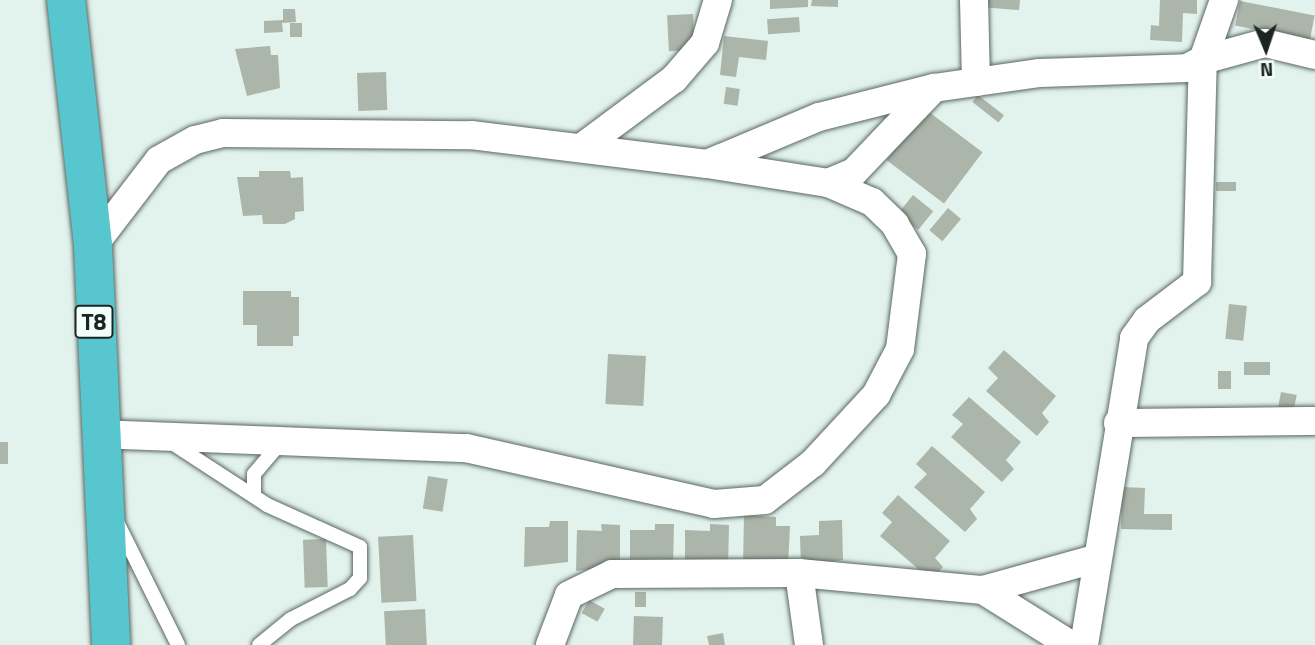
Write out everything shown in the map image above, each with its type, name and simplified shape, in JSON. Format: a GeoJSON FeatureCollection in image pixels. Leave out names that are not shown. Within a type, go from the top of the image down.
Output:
{"type":"FeatureCollection","features":[{"type":"Feature","properties":{"kind":"highway","name":"T8"},"geometry":{"type":"LineString","coordinates":[[66,0],[93,246],[98,434],[111,645]]}},
{"type":"Feature","properties":{"kind":"street"},"geometry":{"type":"LineString","coordinates":[[581,148],[674,79],[705,43],[718,0]]}},
{"type":"Feature","properties":{"kind":"street"},"geometry":{"type":"LineString","coordinates":[[974,0],[976,82]]}},
{"type":"Feature","properties":{"kind":"street"},"geometry":{"type":"LineString","coordinates":[[1084,645],[1095,559],[1134,338],[1147,320],[1197,282],[1203,60],[1224,0]]}},
{"type":"Feature","properties":{"kind":"street"},"geometry":{"type":"LineString","coordinates":[[707,164],[819,117],[934,88],[1040,73],[1161,73],[1265,43],[1315,55]]}},
{"type":"Feature","properties":{"kind":"street"},"geometry":{"type":"LineString","coordinates":[[828,183],[854,172],[934,88]]}},
{"type":"Feature","properties":{"kind":"street"},"geometry":{"type":"LineString","coordinates":[[93,246],[159,160],[195,140],[223,133],[471,135],[707,164],[828,183],[872,202],[895,224],[912,254],[902,337],[876,395],[813,463],[765,500],[714,505],[493,452],[374,441],[98,434]]}},
{"type":"Feature","properties":{"kind":"street"},"geometry":{"type":"LineString","coordinates":[[1118,423],[1315,421]]}},
{"type":"Feature","properties":{"kind":"street"},"geometry":{"type":"LineString","coordinates":[[550,645],[569,595],[587,581],[612,574],[799,573],[983,590],[1095,559]]}},
{"type":"Feature","properties":{"kind":"street"},"geometry":{"type":"LineString","coordinates":[[799,573],[809,645]]}},
{"type":"Feature","properties":{"kind":"street"},"geometry":{"type":"LineString","coordinates":[[983,590],[1071,645]]}},
{"type":"Feature","properties":{"kind":"lane"},"geometry":{"type":"LineString","coordinates":[[163,437],[254,496],[338,533],[360,547],[362,563],[350,589],[291,618],[259,645]]}},
{"type":"Feature","properties":{"kind":"lane"},"geometry":{"type":"LineString","coordinates":[[254,496],[254,474],[283,440]]}},
{"type":"Feature","properties":{"kind":"lane"},"geometry":{"type":"LineString","coordinates":[[102,486],[178,645]]}},
{"type":"Feature","properties":{"kind":"building"},"geometry":{"type":"Polygon","coordinates":[[[770,0],[808,0],[808,7],[770,9],[770,0]]]}},
{"type":"Feature","properties":{"kind":"building"},"geometry":{"type":"Polygon","coordinates":[[[812,0],[838,0],[838,7],[811,6],[812,0]]]}},
{"type":"Feature","properties":{"kind":"building"},"geometry":{"type":"Polygon","coordinates":[[[979,0],[1020,0],[1019,10],[979,7],[979,0]]]}},
{"type":"Feature","properties":{"kind":"building"},"geometry":{"type":"Polygon","coordinates":[[[1160,0],[1197,0],[1197,14],[1183,13],[1182,42],[1150,40],[1151,25],[1159,26],[1160,0]]]}},
{"type":"Feature","properties":{"kind":"building"},"geometry":{"type":"Polygon","coordinates":[[[1240,1],[1315,16],[1310,40],[1235,26],[1240,1]]]}},
{"type":"Feature","properties":{"kind":"building"},"geometry":{"type":"Polygon","coordinates":[[[283,9],[295,9],[296,22],[282,23],[283,32],[264,33],[264,21],[283,20],[283,9]]]}},
{"type":"Feature","properties":{"kind":"building"},"geometry":{"type":"Polygon","coordinates":[[[693,14],[695,50],[669,51],[667,15],[693,14]]]}},
{"type":"Feature","properties":{"kind":"building"},"geometry":{"type":"Polygon","coordinates":[[[799,17],[800,32],[768,34],[767,19],[799,17]]]}},
{"type":"Feature","properties":{"kind":"building"},"geometry":{"type":"Polygon","coordinates":[[[290,23],[302,23],[302,37],[290,37],[290,23]]]}},
{"type":"Feature","properties":{"kind":"building"},"geometry":{"type":"Polygon","coordinates":[[[724,36],[768,41],[766,60],[739,57],[736,77],[720,75],[724,36]]]}},
{"type":"Feature","properties":{"kind":"building"},"geometry":{"type":"Polygon","coordinates":[[[270,46],[271,55],[278,55],[280,88],[247,96],[235,49],[270,46]]]}},
{"type":"Feature","properties":{"kind":"building"},"geometry":{"type":"Polygon","coordinates":[[[386,72],[387,110],[358,111],[357,73],[386,72]]]}},
{"type":"Feature","properties":{"kind":"building"},"geometry":{"type":"Polygon","coordinates":[[[726,87],[740,89],[737,106],[724,104],[726,87]]]}},
{"type":"Feature","properties":{"kind":"building"},"geometry":{"type":"Polygon","coordinates":[[[978,95],[1004,115],[998,122],[972,102],[978,95]]]}},
{"type":"Feature","properties":{"kind":"building"},"geometry":{"type":"Polygon","coordinates":[[[925,109],[983,152],[944,203],[886,160],[925,109]]]}},
{"type":"Feature","properties":{"kind":"building"},"geometry":{"type":"Polygon","coordinates":[[[259,171],[290,171],[291,178],[303,177],[304,211],[295,212],[295,219],[285,224],[263,224],[262,215],[243,216],[237,177],[259,177],[259,171]]]}},
{"type":"Feature","properties":{"kind":"building"},"geometry":{"type":"Polygon","coordinates":[[[1216,182],[1236,182],[1236,191],[1216,191],[1216,182]]]}},
{"type":"Feature","properties":{"kind":"building"},"geometry":{"type":"Polygon","coordinates":[[[913,195],[933,211],[918,230],[898,214],[913,195]]]}},
{"type":"Feature","properties":{"kind":"building"},"geometry":{"type":"Polygon","coordinates":[[[948,208],[961,219],[942,241],[929,230],[948,208]]]}},
{"type":"Feature","properties":{"kind":"building"},"geometry":{"type":"Polygon","coordinates":[[[243,291],[291,291],[291,297],[299,297],[299,336],[293,336],[293,346],[257,346],[257,325],[243,325],[243,291]]]}},
{"type":"Feature","properties":{"kind":"building"},"geometry":{"type":"Polygon","coordinates":[[[1229,304],[1247,306],[1243,341],[1225,339],[1229,304]]]}},
{"type":"Feature","properties":{"kind":"building"},"geometry":{"type":"Polygon","coordinates":[[[1004,350],[1056,396],[1042,413],[1049,422],[1037,436],[986,391],[998,378],[988,368],[1004,350]]]}},
{"type":"Feature","properties":{"kind":"building"},"geometry":{"type":"Polygon","coordinates":[[[608,354],[646,356],[643,406],[605,404],[608,354]]]}},
{"type":"Feature","properties":{"kind":"building"},"geometry":{"type":"Polygon","coordinates":[[[1244,362],[1270,362],[1270,375],[1244,375],[1244,362]]]}},
{"type":"Feature","properties":{"kind":"building"},"geometry":{"type":"Polygon","coordinates":[[[1218,371],[1231,371],[1231,389],[1218,389],[1218,371]]]}},
{"type":"Feature","properties":{"kind":"building"},"geometry":{"type":"Polygon","coordinates":[[[1281,392],[1297,395],[1294,411],[1278,408],[1281,392]]]}},
{"type":"Feature","properties":{"kind":"building"},"geometry":{"type":"Polygon","coordinates":[[[969,397],[1021,442],[1006,460],[1014,469],[1002,482],[951,437],[963,424],[952,415],[969,397]]]}},
{"type":"Feature","properties":{"kind":"building"},"geometry":{"type":"Polygon","coordinates":[[[0,442],[8,442],[8,464],[0,464],[0,442]]]}},
{"type":"Feature","properties":{"kind":"building"},"geometry":{"type":"Polygon","coordinates":[[[932,446],[985,492],[970,509],[977,519],[965,532],[914,487],[927,474],[916,464],[932,446]]]}},
{"type":"Feature","properties":{"kind":"building"},"geometry":{"type":"Polygon","coordinates":[[[428,476],[448,479],[443,512],[423,509],[428,476]]]}},
{"type":"Feature","properties":{"kind":"building"},"geometry":{"type":"Polygon","coordinates":[[[1122,487],[1145,488],[1144,514],[1172,514],[1172,530],[1121,529],[1122,487]]]}},
{"type":"Feature","properties":{"kind":"building"},"geometry":{"type":"Polygon","coordinates":[[[898,495],[950,541],[935,558],[943,567],[931,580],[880,536],[892,522],[882,513],[898,495]]]}},
{"type":"Feature","properties":{"kind":"building"},"geometry":{"type":"Polygon","coordinates":[[[744,515],[776,517],[776,526],[790,526],[788,565],[743,569],[744,515]]]}},
{"type":"Feature","properties":{"kind":"building"},"geometry":{"type":"Polygon","coordinates":[[[842,520],[843,560],[801,567],[800,536],[819,535],[819,521],[842,520]]]}},
{"type":"Feature","properties":{"kind":"building"},"geometry":{"type":"Polygon","coordinates":[[[550,521],[568,521],[568,562],[524,567],[525,527],[549,527],[550,521]]]}},
{"type":"Feature","properties":{"kind":"building"},"geometry":{"type":"Polygon","coordinates":[[[601,524],[620,525],[620,566],[576,571],[577,530],[602,531],[601,524]]]}},
{"type":"Feature","properties":{"kind":"building"},"geometry":{"type":"Polygon","coordinates":[[[655,524],[674,524],[673,565],[630,571],[630,530],[655,530],[655,524]]]}},
{"type":"Feature","properties":{"kind":"building"},"geometry":{"type":"Polygon","coordinates":[[[710,524],[729,525],[728,566],[685,571],[685,530],[710,531],[710,524]]]}},
{"type":"Feature","properties":{"kind":"building"},"geometry":{"type":"Polygon","coordinates":[[[413,535],[416,601],[382,603],[378,537],[413,535]]]}},
{"type":"Feature","properties":{"kind":"building"},"geometry":{"type":"Polygon","coordinates":[[[326,539],[328,587],[305,588],[303,540],[326,539]]]}},
{"type":"Feature","properties":{"kind":"building"},"geometry":{"type":"Polygon","coordinates":[[[635,592],[646,592],[646,607],[635,607],[635,592]]]}},
{"type":"Feature","properties":{"kind":"building"},"geometry":{"type":"Polygon","coordinates":[[[589,600],[605,609],[597,622],[582,613],[589,600]]]}},
{"type":"Feature","properties":{"kind":"building"},"geometry":{"type":"Polygon","coordinates":[[[425,609],[427,645],[386,645],[384,611],[425,609]]]}},
{"type":"Feature","properties":{"kind":"building"},"geometry":{"type":"Polygon","coordinates":[[[634,616],[663,617],[662,645],[633,645],[634,616]]]}},
{"type":"Feature","properties":{"kind":"building"},"geometry":{"type":"Polygon","coordinates":[[[723,633],[725,645],[709,645],[707,636],[723,633]]]}}]}
